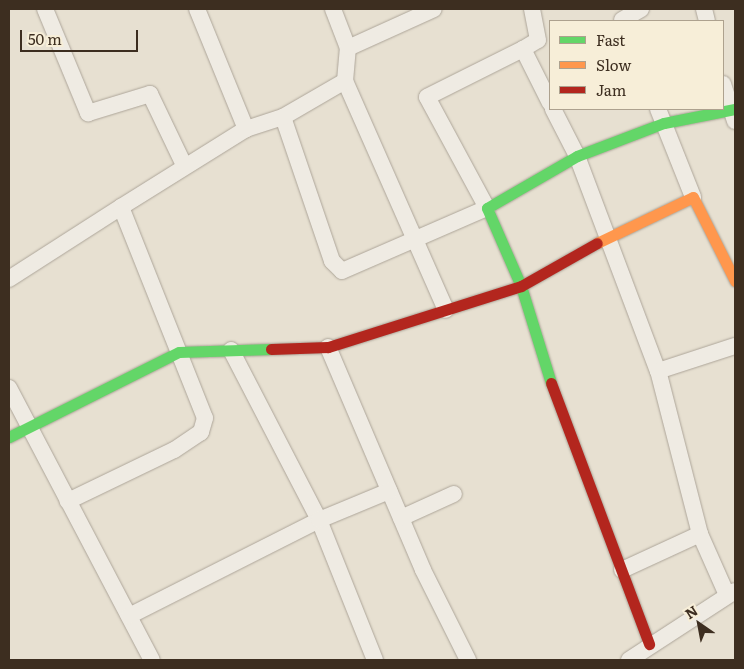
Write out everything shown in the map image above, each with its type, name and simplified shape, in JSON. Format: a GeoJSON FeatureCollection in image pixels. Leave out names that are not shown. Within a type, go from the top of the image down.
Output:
{"type":"FeatureCollection","features":[{"type":"Feature","properties":{"kind":"street"},"geometry":{"type":"LineString","coordinates":[[45,9],[88,113],[150,94],[184,165]]}},
{"type":"Feature","properties":{"kind":"street"},"geometry":{"type":"LineString","coordinates":[[197,9],[246,129]]}},
{"type":"Feature","properties":{"kind":"street"},"geometry":{"type":"LineString","coordinates":[[334,9],[348,48],[345,81],[412,238],[446,310]]}},
{"type":"Feature","properties":{"kind":"street"},"geometry":{"type":"LineString","coordinates":[[348,48],[434,9]]}},
{"type":"Feature","properties":{"kind":"street"},"geometry":{"type":"LineString","coordinates":[[532,9],[538,40],[427,97],[487,208],[521,286],[553,390],[649,644]]}},
{"type":"Feature","properties":{"kind":"street"},"geometry":{"type":"LineString","coordinates":[[620,17],[642,9]]}},
{"type":"Feature","properties":{"kind":"street"},"geometry":{"type":"LineString","coordinates":[[523,49],[549,101]]}},
{"type":"Feature","properties":{"kind":"street"},"geometry":{"type":"LineString","coordinates":[[9,279],[121,208],[184,165],[246,129],[283,117],[345,81]]}},
{"type":"Feature","properties":{"kind":"street"},"geometry":{"type":"LineString","coordinates":[[283,117],[332,261],[342,271],[412,238],[487,208],[577,156],[661,116],[733,114],[724,87]]}},
{"type":"Feature","properties":{"kind":"street"},"geometry":{"type":"LineString","coordinates":[[554,110],[577,156],[658,371],[700,534],[731,593],[649,644],[628,660]]}},
{"type":"Feature","properties":{"kind":"street"},"geometry":{"type":"LineString","coordinates":[[661,116],[693,197],[735,281]]}},
{"type":"Feature","properties":{"kind":"street"},"geometry":{"type":"LineString","coordinates":[[9,437],[180,352],[328,347],[521,286],[608,237],[693,197]]}},
{"type":"Feature","properties":{"kind":"street"},"geometry":{"type":"LineString","coordinates":[[68,501],[174,450],[201,432],[205,418],[121,208]]}},
{"type":"Feature","properties":{"kind":"street"},"geometry":{"type":"LineString","coordinates":[[658,371],[735,346]]}},
{"type":"Feature","properties":{"kind":"street"},"geometry":{"type":"LineString","coordinates":[[328,347],[401,518],[468,660]]}},
{"type":"Feature","properties":{"kind":"street"},"geometry":{"type":"LineString","coordinates":[[231,350],[319,520],[375,660]]}},
{"type":"Feature","properties":{"kind":"street"},"geometry":{"type":"LineString","coordinates":[[9,388],[152,660]]}},
{"type":"Feature","properties":{"kind":"street"},"geometry":{"type":"LineString","coordinates":[[129,616],[319,520],[389,491]]}},
{"type":"Feature","properties":{"kind":"street"},"geometry":{"type":"LineString","coordinates":[[401,518],[454,494]]}},
{"type":"Feature","properties":{"kind":"street"},"geometry":{"type":"LineString","coordinates":[[622,570],[700,534]]}},
{"type":"Feature","properties":{"kind":"traffic: fast"},"geometry":{"type":"LineString","coordinates":[[551,383],[521,286],[487,208],[577,156],[664,123],[735,109]]}},
{"type":"Feature","properties":{"kind":"traffic: fast"},"geometry":{"type":"LineString","coordinates":[[9,437],[179,352],[271,349]]}},
{"type":"Feature","properties":{"kind":"traffic: slow"},"geometry":{"type":"LineString","coordinates":[[597,243],[693,197],[735,281]]}},
{"type":"Feature","properties":{"kind":"traffic: jam"},"geometry":{"type":"LineString","coordinates":[[271,349],[328,347],[521,286],[597,243]]}},
{"type":"Feature","properties":{"kind":"traffic: jam"},"geometry":{"type":"LineString","coordinates":[[551,383],[649,644]]}}]}
